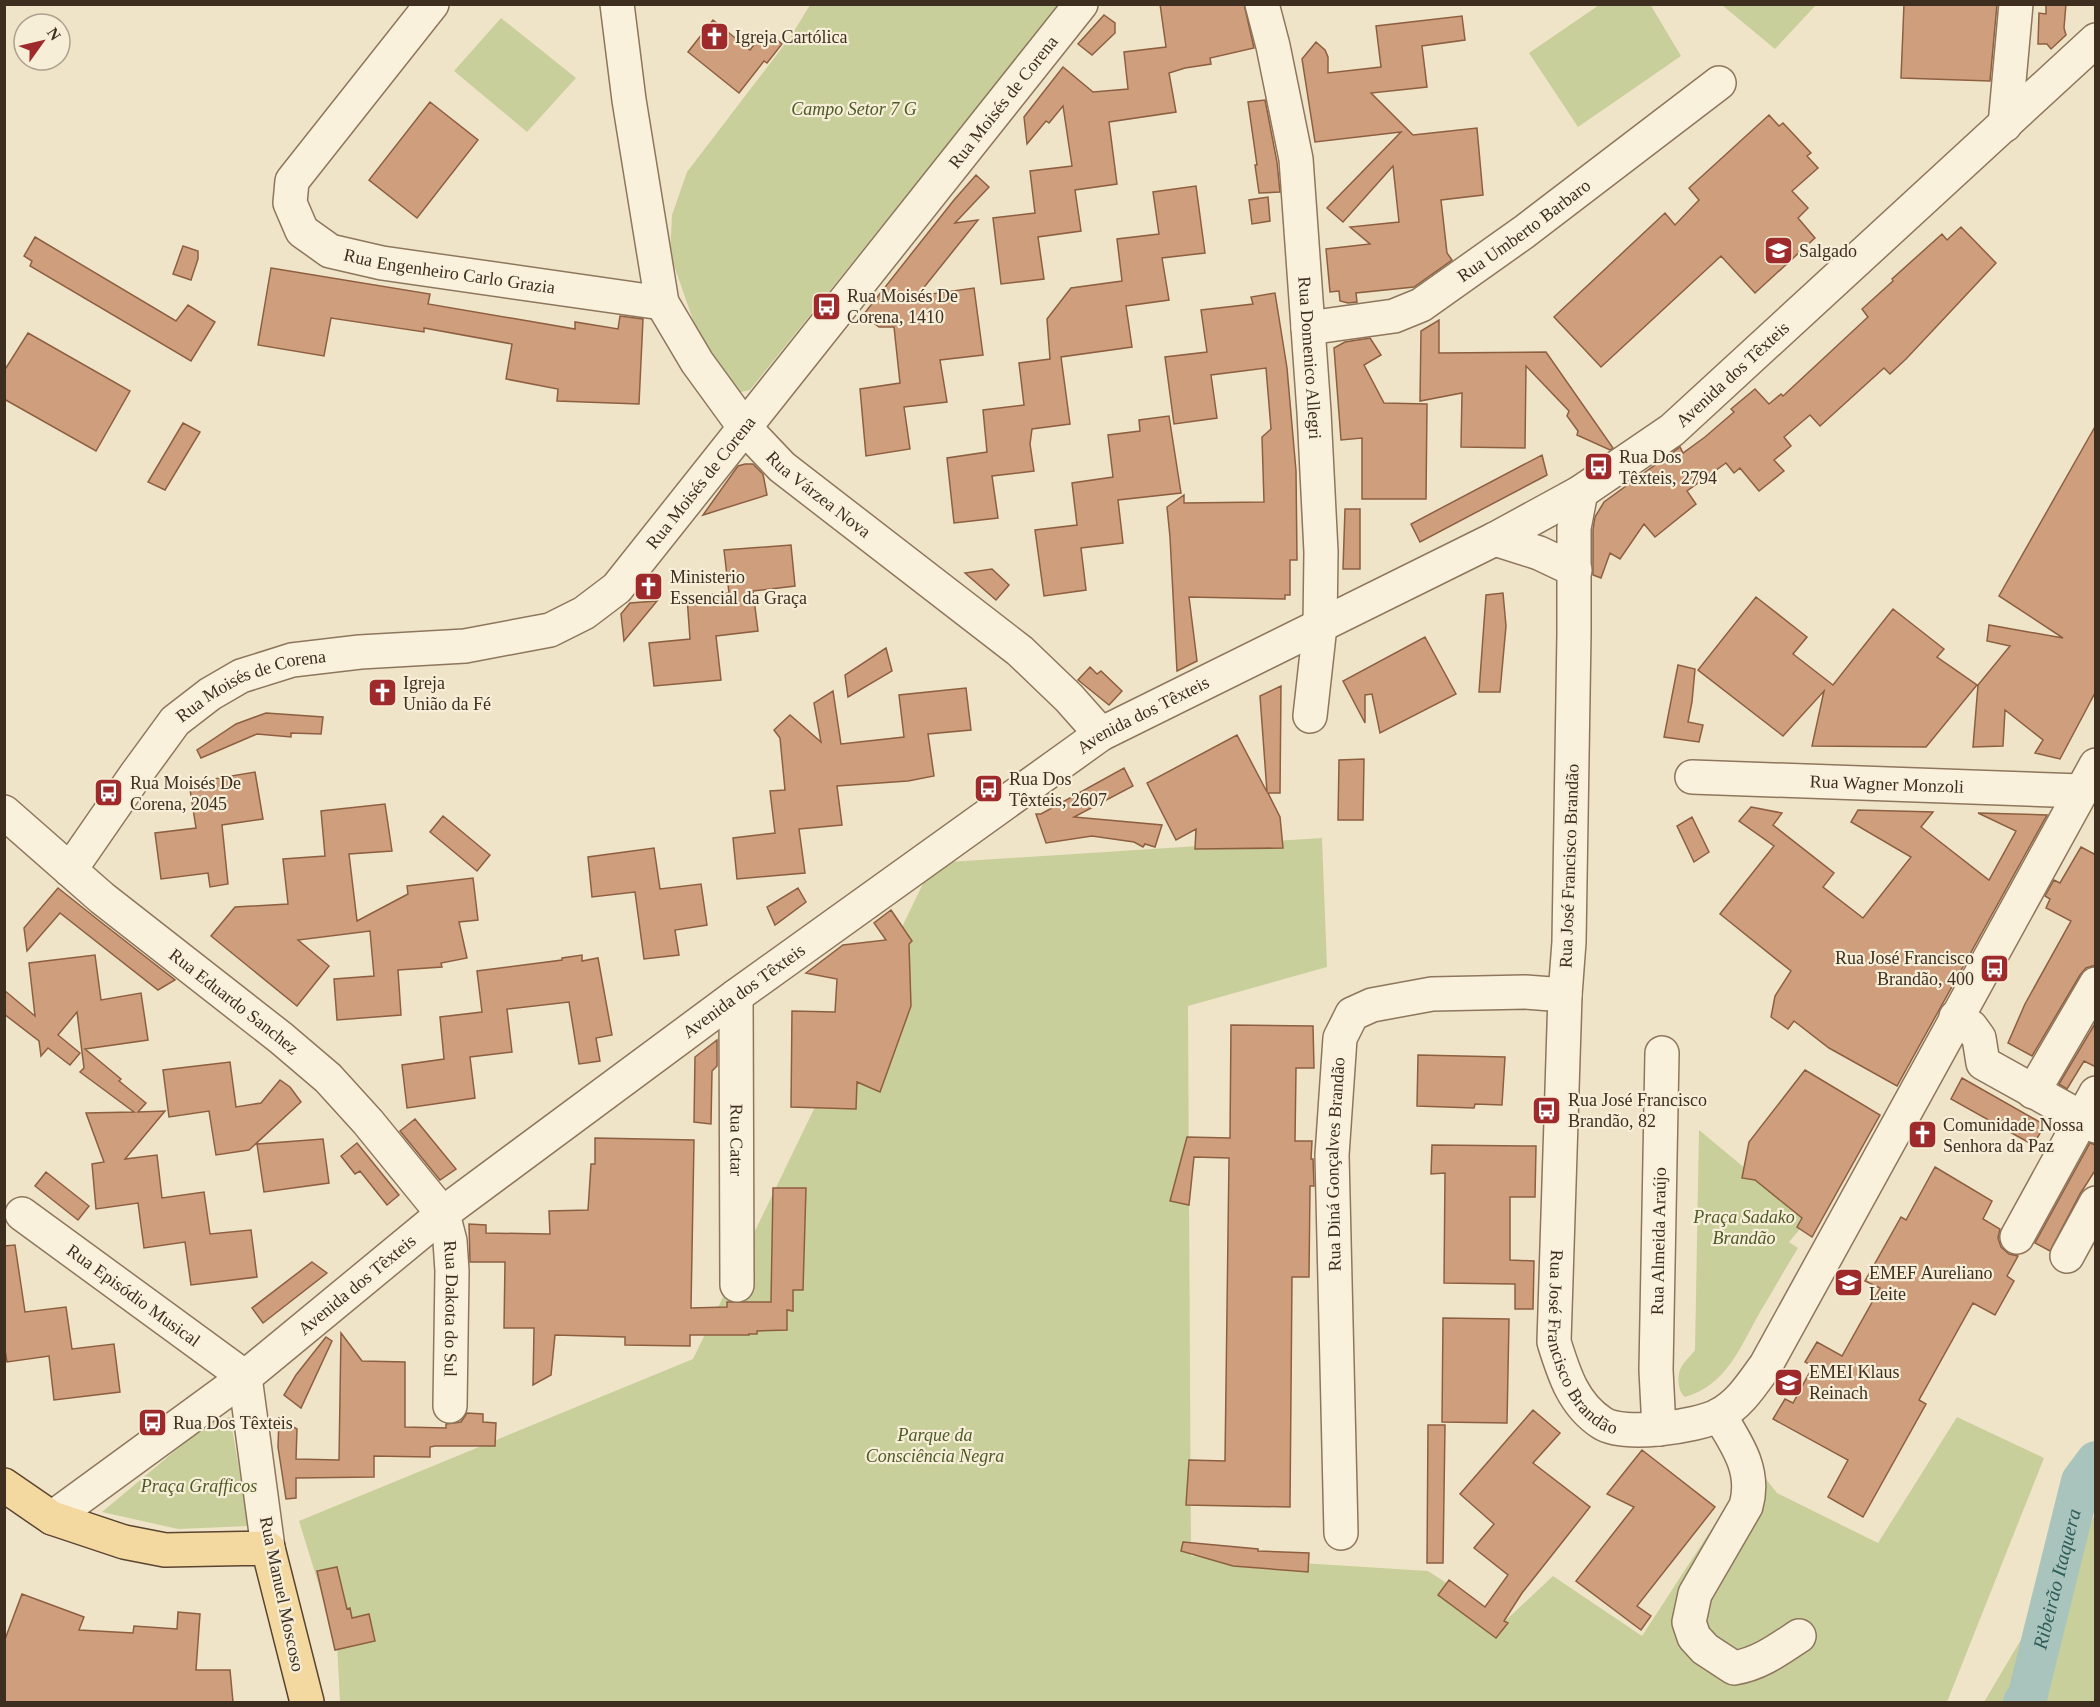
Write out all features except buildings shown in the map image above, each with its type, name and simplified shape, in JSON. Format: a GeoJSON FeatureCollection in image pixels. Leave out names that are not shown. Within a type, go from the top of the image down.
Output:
{"type":"FeatureCollection","features":[{"type":"Feature","properties":{"kind":"main road"},"geometry":{"type":"LineString","coordinates":[[4,1485],[52,1518],[124,1542],[165,1550],[268,1548]]}},
{"type":"Feature","properties":{"kind":"main road","name":"Rua Manuel Moscoso"},"geometry":{"type":"LineString","coordinates":[[268,1548],[307,1702]]}},
{"type":"Feature","properties":{"kind":"street","name":"Rua Engenheiro Carlo Grazia"},"geometry":{"type":"LineString","coordinates":[[432,4],[292,181],[290,203],[302,231],[330,251],[382,263],[662,303]]}},
{"type":"Feature","properties":{"kind":"street","name":"Rua Várzea Nova"},"geometry":{"type":"LineString","coordinates":[[617,4],[629,100],[662,303],[697,362],[745,428],[782,467],[1020,651],[1069,698],[1101,734]]}},
{"type":"Feature","properties":{"kind":"street","name":"Rua Moisés de Corena"},"geometry":{"type":"LineString","coordinates":[[70,870],[175,721],[210,694],[241,676],[292,660],[360,652],[465,646],[550,630],[584,613],[617,588],[1081,4]]}},
{"type":"Feature","properties":{"kind":"street","name":"Rua Domenico Allegri"},"geometry":{"type":"LineString","coordinates":[[1263,4],[1296,159],[1308,328],[1321,552],[1320,626],[1310,716]]}},
{"type":"Feature","properties":{"kind":"street"},"geometry":{"type":"LineString","coordinates":[[2005,125],[2016,4]]}},
{"type":"Feature","properties":{"kind":"street","name":"Avenida dos Têxteis"},"geometry":{"type":"LineString","coordinates":[[52,1518],[245,1377],[443,1214],[736,996],[1101,734],[1495,539],[1581,492],[1672,430],[2096,40]]}},
{"type":"Feature","properties":{"kind":"street","name":"Rua Umberto Barbaro"},"geometry":{"type":"LineString","coordinates":[[1308,328],[1394,316],[1421,305],[1524,232],[1719,83]]}},
{"type":"Feature","properties":{"kind":"street","name":"Rua José Francisco Brandão"},"geometry":{"type":"LineString","coordinates":[[1581,492],[1574,528],[1569,942],[1565,995],[1554,1342],[1567,1384],[1582,1406],[1604,1425],[1624,1429],[1659,1429],[1691,1425],[1719,1415],[1743,1396],[1766,1365],[2088,778]]}},
{"type":"Feature","properties":{"kind":"street"},"geometry":{"type":"LineString","coordinates":[[1495,539],[1539,554],[1575,570]]}},
{"type":"Feature","properties":{"kind":"street","name":"Rua Wagner Monzoli"},"geometry":{"type":"LineString","coordinates":[[1692,777],[2088,778]]}},
{"type":"Feature","properties":{"kind":"street","name":"Rua Eduardo Sanchez"},"geometry":{"type":"LineString","coordinates":[[4,812],[102,898],[281,1038],[327,1078],[368,1122],[443,1214]]}},
{"type":"Feature","properties":{"kind":"street"},"geometry":{"type":"LineString","coordinates":[[2033,1092],[2096,984]]}},
{"type":"Feature","properties":{"kind":"street","name":"Rua Diná Gonçalves Brandão"},"geometry":{"type":"LineString","coordinates":[[1341,1533],[1332,1155],[1340,1038],[1352,1014],[1372,1005],[1432,994],[1525,992],[1565,995]]}},
{"type":"Feature","properties":{"kind":"street","name":"Rua Catar"},"geometry":{"type":"LineString","coordinates":[[736,996],[737,1285]]}},
{"type":"Feature","properties":{"kind":"street"},"geometry":{"type":"LineString","coordinates":[[1956,1017],[1971,1027],[1979,1038],[1983,1063],[2033,1092],[2091,1112],[2017,1237]]}},
{"type":"Feature","properties":{"kind":"street","name":"Rua Almeida Araújo"},"geometry":{"type":"LineString","coordinates":[[1659,1429],[1656,1370],[1662,1053]]}},
{"type":"Feature","properties":{"kind":"street"},"geometry":{"type":"LineString","coordinates":[[2067,1256],[2096,1203]]}},
{"type":"Feature","properties":{"kind":"street","name":"Rua Episódio Musical"},"geometry":{"type":"LineString","coordinates":[[22,1214],[245,1377]]}},
{"type":"Feature","properties":{"kind":"street","name":"Rua Dakota do Sul"},"geometry":{"type":"LineString","coordinates":[[443,1214],[450,1241],[452,1271],[450,1406]]}},
{"type":"Feature","properties":{"kind":"street","name":"Rua Manuel Moscoso"},"geometry":{"type":"LineString","coordinates":[[245,1377],[268,1548]]}},
{"type":"Feature","properties":{"kind":"street"},"geometry":{"type":"LineString","coordinates":[[1719,1415],[1734,1440],[1748,1472],[1751,1490],[1746,1506],[1695,1594],[1689,1622],[1694,1636],[1705,1649],[1734,1668],[1748,1666],[1770,1656],[1799,1636]]}},
{"type":"Feature","properties":{"kind":"green space"},"geometry":{"type":"Polygon","coordinates":[[[1650,4],[1681,56],[1578,127],[1529,53],[1599,5],[1650,4]]]}},
{"type":"Feature","properties":{"kind":"green space","name":"Campo Setor 7 G"},"geometry":{"type":"Polygon","coordinates":[[[810,5],[1059,5],[750,390],[736,393],[703,349],[670,254],[672,215],[687,172],[791,36],[810,5]]]}},
{"type":"Feature","properties":{"kind":"green space"},"geometry":{"type":"Polygon","coordinates":[[[1722,5],[1816,5],[1775,49],[1722,5]]]}},
{"type":"Feature","properties":{"kind":"green space"},"geometry":{"type":"Polygon","coordinates":[[[501,18],[576,78],[527,132],[454,71],[501,18]]]}},
{"type":"Feature","properties":{"kind":"green space","name":"Parque da Consciência Negra"},"geometry":{"type":"Polygon","coordinates":[[[1322,838],[1327,967],[1188,1006],[1191,1556],[1428,1571],[1505,1621],[1553,1576],[1642,1636],[1737,1490],[1732,1436],[1777,1493],[1878,1543],[1957,1417],[2044,1458],[1947,1702],[340,1702],[337,1644],[299,1521],[693,1359],[933,863],[1322,838]]]}},
{"type":"Feature","properties":{"kind":"green space","name":"Praça Sadako Brandão"},"geometry":{"type":"Polygon","coordinates":[[[1699,1130],[1806,1219],[1789,1242],[1798,1248],[1731,1363],[1711,1384],[1685,1397],[1678,1381],[1683,1365],[1695,1350],[1699,1130]]]}},
{"type":"Feature","properties":{"kind":"green space","name":"Praça Grafficos"},"geometry":{"type":"Polygon","coordinates":[[[230,1417],[249,1526],[178,1529],[102,1512],[207,1424],[230,1417]]]}},
{"type":"Feature","properties":{"kind":"green space"},"geometry":{"type":"Polygon","coordinates":[[[2095,1515],[2095,1702],[1984,1702],[2095,1515]]]}},
{"type":"Feature","properties":{"kind":"waterway","name":"Ribeirão Itaquera"},"geometry":{"type":"LineString","coordinates":[[2023,1702],[2028,1694],[2081,1481],[2096,1461]]}},
{"type":"Feature","properties":{"kind":"place","name":"Igreja Cartólica"},"geometry":{"type":"Point","coordinates":[714,37]}},
{"type":"Feature","properties":{"kind":"place","name":"Salgado"},"geometry":{"type":"Point","coordinates":[1778,251]}},
{"type":"Feature","properties":{"kind":"place","name":"Rua Moisés De Corena, 1410"},"geometry":{"type":"Point","coordinates":[826,306]}},
{"type":"Feature","properties":{"kind":"place","name":"Rua Dos Têxteis, 2794"},"geometry":{"type":"Point","coordinates":[1598,467]}},
{"type":"Feature","properties":{"kind":"place","name":"Ministerio Essencial da Graça"},"geometry":{"type":"Point","coordinates":[649,587]}},
{"type":"Feature","properties":{"kind":"place","name":"Igreja União da Fé"},"geometry":{"type":"Point","coordinates":[382,693]}},
{"type":"Feature","properties":{"kind":"place","name":"Rua Dos Têxteis, 2607"},"geometry":{"type":"Point","coordinates":[988,789]}},
{"type":"Feature","properties":{"kind":"place","name":"Rua Moisés De Corena, 2045"},"geometry":{"type":"Point","coordinates":[109,793]}},
{"type":"Feature","properties":{"kind":"place","name":"Rua José Francisco Brandão, 400"},"geometry":{"type":"Point","coordinates":[1995,968]}},
{"type":"Feature","properties":{"kind":"place","name":"Rua José Francisco Brandão, 82"},"geometry":{"type":"Point","coordinates":[1547,1110]}},
{"type":"Feature","properties":{"kind":"place","name":"Comunidade Nossa Senhora da Paz"},"geometry":{"type":"Point","coordinates":[1922,1135]}},
{"type":"Feature","properties":{"kind":"place","name":"EMEF Aureliano Leite"},"geometry":{"type":"Point","coordinates":[1848,1283]}},
{"type":"Feature","properties":{"kind":"place","name":"EMEI Klaus Reinach"},"geometry":{"type":"Point","coordinates":[1788,1382]}},
{"type":"Feature","properties":{"kind":"place","name":"Rua Dos Têxteis"},"geometry":{"type":"Point","coordinates":[152,1423]}}]}
